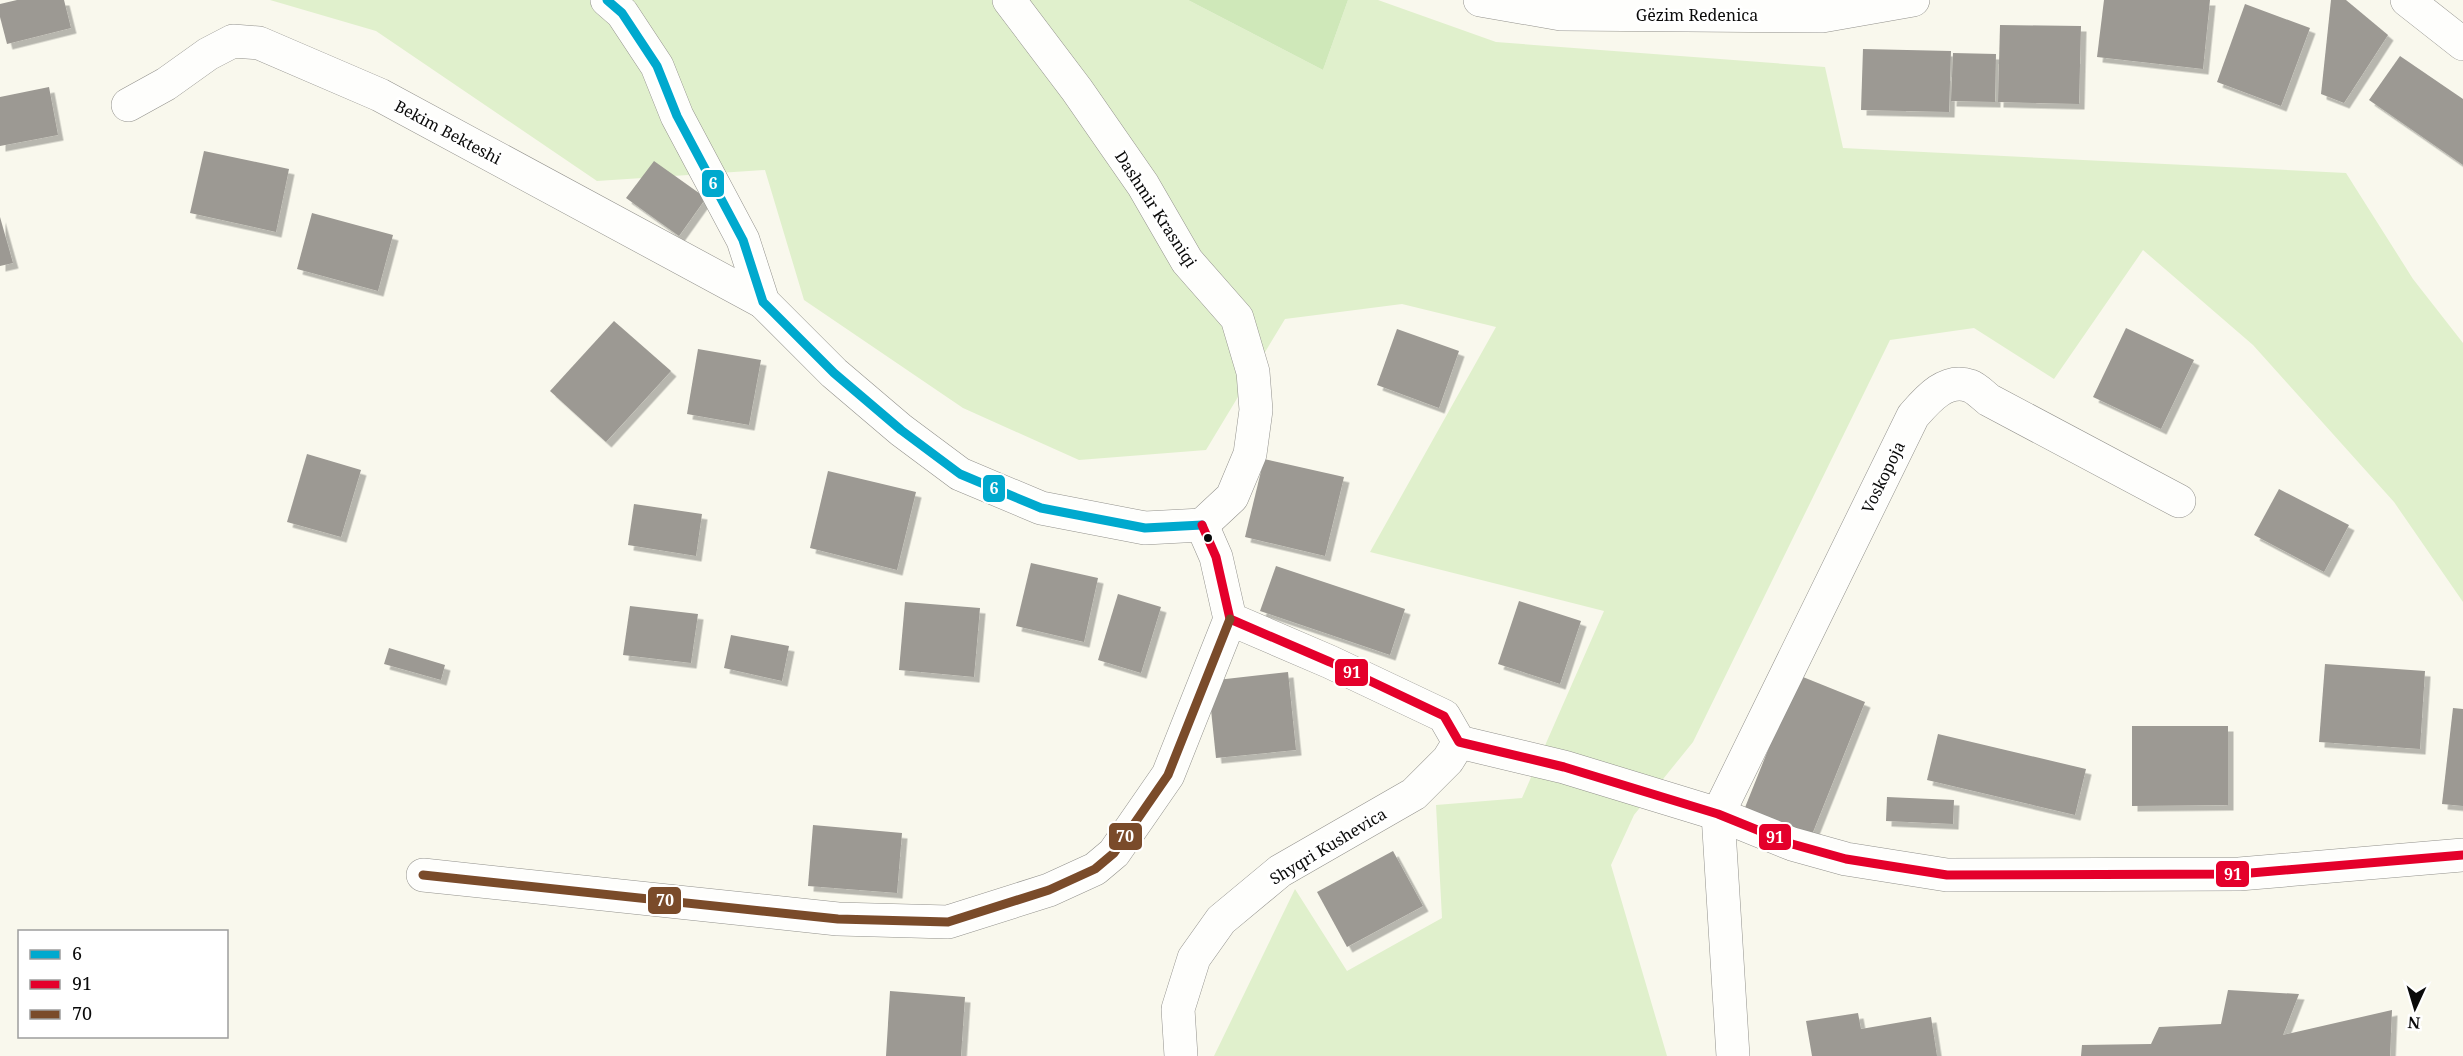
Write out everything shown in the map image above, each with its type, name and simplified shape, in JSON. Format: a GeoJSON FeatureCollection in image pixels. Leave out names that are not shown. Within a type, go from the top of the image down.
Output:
{"type":"FeatureCollection","features":[{"type":"Feature","properties":{"kind":"street"},"geometry":{"type":"LineString","coordinates":[[423,875],[838,919],[948,922],[1049,890],[1095,869],[1114,853],[1168,775],[1230,619],[1216,557],[1202,525],[1145,528],[1041,508],[960,474],[901,430],[834,373],[763,302],[743,240],[677,117],[657,66],[622,13],[608,0]]}},
{"type":"Feature","properties":{"kind":"street","name":"Dashmir Krasniqi"},"geometry":{"type":"LineString","coordinates":[[1010,0],[1077,90],[1143,185],[1187,261],[1237,318],[1253,372],[1256,410],[1250,454],[1232,497],[1202,525]]}},
{"type":"Feature","properties":{"kind":"street","name":"Gëzim Redenica"},"geometry":{"type":"LineString","coordinates":[[1480,0],[1561,14],[1822,16],[1913,0]]}},
{"type":"Feature","properties":{"kind":"street"},"geometry":{"type":"LineString","coordinates":[[2407,0],[2463,44]]}},
{"type":"Feature","properties":{"kind":"street","name":"Bekim Bekteshi"},"geometry":{"type":"LineString","coordinates":[[128,105],[166,84],[208,54],[233,41],[259,44],[380,95],[763,302]]}},
{"type":"Feature","properties":{"kind":"street","name":"Voskopoja"},"geometry":{"type":"LineString","coordinates":[[1718,814],[1913,416],[1929,397],[1949,385],[1970,386],[1989,400],[2179,501]]}},
{"type":"Feature","properties":{"kind":"street"},"geometry":{"type":"LineString","coordinates":[[1230,619],[1330,662],[1444,716],[1459,742],[1564,767],[1718,814],[1792,844],[1846,859],[1947,876],[2239,874],[2463,855]]}},
{"type":"Feature","properties":{"kind":"street","name":"Shyqri Kushevica"},"geometry":{"type":"LineString","coordinates":[[1181,1056],[1178,1009],[1194,958],[1221,920],[1280,871],[1414,794],[1448,760],[1459,742]]}},
{"type":"Feature","properties":{"kind":"street"},"geometry":{"type":"LineString","coordinates":[[1718,814],[1733,1056]]}},
{"type":"Feature","properties":{"kind":"green space"},"geometry":{"type":"Polygon","coordinates":[[[270,0],[1188,0],[1323,70],[1348,0],[1378,0],[1496,42],[1825,67],[1843,148],[2346,173],[2413,279],[2463,343],[2463,602],[2394,502],[2253,345],[2143,250],[2054,379],[1974,328],[1890,340],[1693,742],[1634,815],[1611,865],[1667,1056],[1214,1056],[1295,889],[1347,971],[1442,918],[1436,805],[1522,798],[1604,611],[1370,552],[1496,327],[1402,304],[1285,319],[1206,450],[1079,460],[963,408],[804,300],[765,170],[597,181],[376,31],[270,0]]]}},
{"type":"Feature","properties":{"kind":"green space"},"geometry":{"type":"Polygon","coordinates":[[[1188,0],[1348,0],[1323,70],[1188,0]]]}},
{"type":"Feature","properties":{"kind":"building"},"geometry":{"type":"Polygon","coordinates":[[[17,0],[64,0],[71,28],[7,44],[0,17],[0,4],[17,0]]]}},
{"type":"Feature","properties":{"kind":"building"},"geometry":{"type":"Polygon","coordinates":[[[2104,0],[2210,0],[2203,69],[2097,57],[2104,0]]]}},
{"type":"Feature","properties":{"kind":"building"},"geometry":{"type":"Polygon","coordinates":[[[2331,0],[2346,0],[2388,35],[2344,103],[2321,94],[2331,0]]]}},
{"type":"Feature","properties":{"kind":"building"},"geometry":{"type":"Polygon","coordinates":[[[2245,4],[2310,28],[2281,106],[2217,82],[2245,4]]]}},
{"type":"Feature","properties":{"kind":"building"},"geometry":{"type":"Polygon","coordinates":[[[2000,25],[2081,26],[2079,104],[1998,102],[2000,25]]]}},
{"type":"Feature","properties":{"kind":"building"},"geometry":{"type":"Polygon","coordinates":[[[1863,49],[1951,51],[1949,112],[1861,110],[1863,49]]]}},
{"type":"Feature","properties":{"kind":"building"},"geometry":{"type":"Polygon","coordinates":[[[1953,53],[1996,54],[1995,102],[1951,101],[1953,53]]]}},
{"type":"Feature","properties":{"kind":"building"},"geometry":{"type":"Polygon","coordinates":[[[2400,56],[2463,99],[2463,165],[2369,100],[2400,56]]]}},
{"type":"Feature","properties":{"kind":"building"},"geometry":{"type":"Polygon","coordinates":[[[49,87],[58,135],[0,146],[0,97],[49,87]]]}},
{"type":"Feature","properties":{"kind":"building"},"geometry":{"type":"Polygon","coordinates":[[[204,151],[289,169],[276,232],[190,213],[204,151]]]}},
{"type":"Feature","properties":{"kind":"building"},"geometry":{"type":"Polygon","coordinates":[[[654,161],[706,198],[679,236],[626,198],[654,161]]]}},
{"type":"Feature","properties":{"kind":"building"},"geometry":{"type":"Polygon","coordinates":[[[312,213],[393,235],[378,291],[297,269],[312,213]]]}},
{"type":"Feature","properties":{"kind":"building"},"geometry":{"type":"Polygon","coordinates":[[[0,217],[13,263],[0,266],[0,217]]]}},
{"type":"Feature","properties":{"kind":"building"},"geometry":{"type":"Polygon","coordinates":[[[614,321],[671,371],[606,442],[550,391],[614,321]]]}},
{"type":"Feature","properties":{"kind":"building"},"geometry":{"type":"Polygon","coordinates":[[[2126,328],[2194,360],[2161,429],[2093,397],[2126,328]]]}},
{"type":"Feature","properties":{"kind":"building"},"geometry":{"type":"Polygon","coordinates":[[[1397,329],[1459,351],[1439,408],[1377,385],[1397,329]]]}},
{"type":"Feature","properties":{"kind":"building"},"geometry":{"type":"Polygon","coordinates":[[[698,349],[761,360],[749,425],[687,414],[698,349]]]}},
{"type":"Feature","properties":{"kind":"building"},"geometry":{"type":"Polygon","coordinates":[[[307,454],[361,470],[341,537],[287,522],[307,454]]]}},
{"type":"Feature","properties":{"kind":"building"},"geometry":{"type":"Polygon","coordinates":[[[1264,459],[1344,477],[1325,556],[1245,537],[1264,459]]]}},
{"type":"Feature","properties":{"kind":"building"},"geometry":{"type":"Polygon","coordinates":[[[828,471],[916,492],[897,570],[810,548],[828,471]]]}},
{"type":"Feature","properties":{"kind":"building"},"geometry":{"type":"Polygon","coordinates":[[[2279,489],[2349,525],[2324,572],[2254,535],[2279,489]]]}},
{"type":"Feature","properties":{"kind":"building"},"geometry":{"type":"Polygon","coordinates":[[[634,504],[702,514],[696,556],[628,545],[634,504]]]}},
{"type":"Feature","properties":{"kind":"building"},"geometry":{"type":"Polygon","coordinates":[[[1031,563],[1098,578],[1084,642],[1016,626],[1031,563]]]}},
{"type":"Feature","properties":{"kind":"building"},"geometry":{"type":"Polygon","coordinates":[[[1276,566],[1405,609],[1390,655],[1260,611],[1276,566]]]}},
{"type":"Feature","properties":{"kind":"building"},"geometry":{"type":"Polygon","coordinates":[[[1118,594],[1161,607],[1141,673],[1098,660],[1118,594]]]}},
{"type":"Feature","properties":{"kind":"building"},"geometry":{"type":"Polygon","coordinates":[[[1519,601],[1581,621],[1560,684],[1498,664],[1519,601]]]}},
{"type":"Feature","properties":{"kind":"building"},"geometry":{"type":"Polygon","coordinates":[[[905,602],[980,608],[974,677],[899,670],[905,602]]]}},
{"type":"Feature","properties":{"kind":"building"},"geometry":{"type":"Polygon","coordinates":[[[630,606],[698,614],[691,663],[623,655],[630,606]]]}},
{"type":"Feature","properties":{"kind":"building"},"geometry":{"type":"Polygon","coordinates":[[[731,635],[789,646],[782,681],[724,668],[731,635]]]}},
{"type":"Feature","properties":{"kind":"building"},"geometry":{"type":"Polygon","coordinates":[[[389,648],[445,665],[441,680],[384,664],[389,648]]]}},
{"type":"Feature","properties":{"kind":"building"},"geometry":{"type":"Polygon","coordinates":[[[2325,664],[2425,671],[2420,749],[2319,742],[2325,664]]]}},
{"type":"Feature","properties":{"kind":"building"},"geometry":{"type":"Polygon","coordinates":[[[1288,672],[1296,750],[1216,758],[1208,681],[1288,672]]]}},
{"type":"Feature","properties":{"kind":"building"},"geometry":{"type":"Polygon","coordinates":[[[1798,675],[1865,702],[1809,842],[1742,815],[1798,675]]]}},
{"type":"Feature","properties":{"kind":"building"},"geometry":{"type":"Polygon","coordinates":[[[2453,708],[2463,709],[2463,806],[2442,804],[2453,708]]]}},
{"type":"Feature","properties":{"kind":"building"},"geometry":{"type":"Polygon","coordinates":[[[2132,726],[2228,726],[2228,805],[2132,806],[2132,726]]]}},
{"type":"Feature","properties":{"kind":"building"},"geometry":{"type":"Polygon","coordinates":[[[1938,734],[2086,769],[2075,815],[1927,780],[1938,734]]]}},
{"type":"Feature","properties":{"kind":"building"},"geometry":{"type":"Polygon","coordinates":[[[1887,797],[1954,800],[1953,824],[1886,821],[1887,797]]]}},
{"type":"Feature","properties":{"kind":"building"},"geometry":{"type":"Polygon","coordinates":[[[813,825],[902,833],[897,893],[808,886],[813,825]]]}},
{"type":"Feature","properties":{"kind":"building"},"geometry":{"type":"Polygon","coordinates":[[[1393,851],[1423,906],[1347,947],[1317,892],[1393,851]]]}},
{"type":"Feature","properties":{"kind":"building"},"geometry":{"type":"Polygon","coordinates":[[[2228,990],[2299,994],[2283,1035],[2392,1010],[2390,1056],[2081,1056],[2082,1045],[2151,1044],[2159,1027],[2221,1024],[2228,990]]]}},
{"type":"Feature","properties":{"kind":"building"},"geometry":{"type":"Polygon","coordinates":[[[890,991],[965,997],[961,1056],[886,1056],[890,991]]]}},
{"type":"Feature","properties":{"kind":"building"},"geometry":{"type":"Polygon","coordinates":[[[1858,1013],[1861,1029],[1931,1017],[1937,1056],[1812,1056],[1806,1021],[1858,1013]]]}},
{"type":"Feature","properties":{"kind":"transit line","name":"6"},"geometry":{"type":"LineString","coordinates":[[607,0],[622,13],[657,66],[677,116],[743,240],[763,302],[834,373],[901,430],[960,474],[1041,508],[1145,528],[1202,525]]}},
{"type":"Feature","properties":{"kind":"transit line","name":"91"},"geometry":{"type":"LineString","coordinates":[[1202,525],[1216,557],[1230,619],[1330,662],[1444,716],[1459,742],[1564,767],[1718,814],[1792,844],[1846,859],[1947,875],[2239,874],[2463,855]]}},
{"type":"Feature","properties":{"kind":"transit line","name":"70"},"geometry":{"type":"LineString","coordinates":[[423,875],[838,919],[948,922],[1049,890],[1095,869],[1114,853],[1168,775],[1230,619]]}}]}
